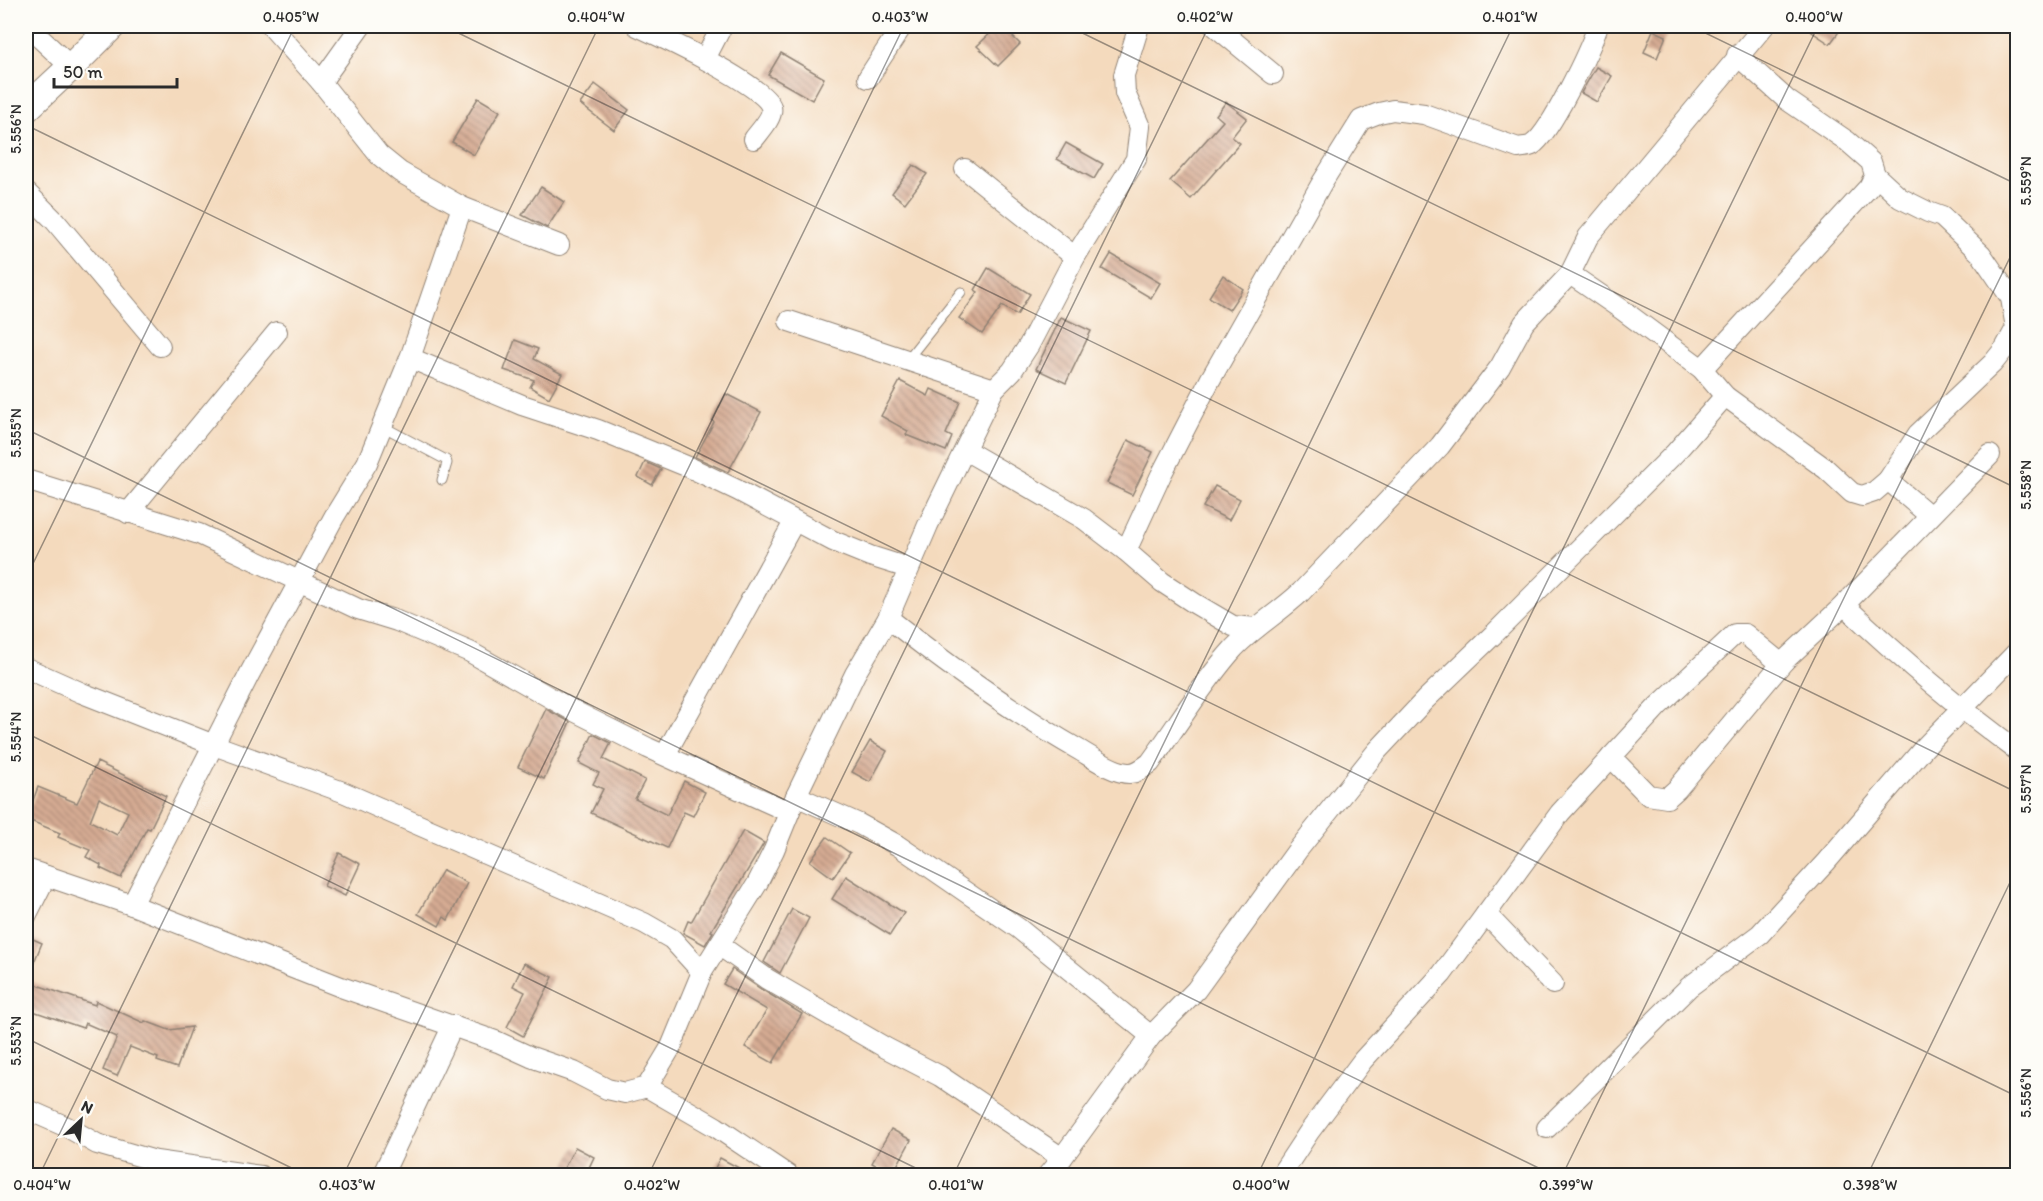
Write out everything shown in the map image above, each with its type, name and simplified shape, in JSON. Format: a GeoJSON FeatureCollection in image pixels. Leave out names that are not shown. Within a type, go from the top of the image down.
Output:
{"type":"FeatureCollection","features":[{"type":"Feature","properties":{"kind":"street"},"geometry":{"type":"LineString","coordinates":[[27,26],[71,67]]}},
{"type":"Feature","properties":{"kind":"street"},"geometry":{"type":"LineString","coordinates":[[26,109],[112,26]]}},
{"type":"Feature","properties":{"kind":"street"},"geometry":{"type":"LineString","coordinates":[[271,26],[321,82],[380,155],[400,172],[462,207],[559,245]]}},
{"type":"Feature","properties":{"kind":"street"},"geometry":{"type":"LineString","coordinates":[[321,82],[361,26]]}},
{"type":"Feature","properties":{"kind":"street"},"geometry":{"type":"LineString","coordinates":[[637,26],[705,59],[766,99],[771,107],[771,114],[754,139]]}},
{"type":"Feature","properties":{"kind":"street"},"geometry":{"type":"LineString","coordinates":[[705,59],[722,26]]}},
{"type":"Feature","properties":{"kind":"street"},"geometry":{"type":"LineString","coordinates":[[867,78],[902,26]]}},
{"type":"Feature","properties":{"kind":"street"},"geometry":{"type":"LineString","coordinates":[[26,868],[132,905],[300,971],[498,1042],[531,1057],[574,1072],[607,1089],[625,1093],[647,1087],[671,1047],[702,972],[757,884],[774,850],[792,804],[855,674],[888,618],[908,568],[994,389],[1012,371],[1029,345],[1075,257],[1136,159],[1140,127],[1125,93],[1124,75],[1139,26]]}},
{"type":"Feature","properties":{"kind":"street"},"geometry":{"type":"LineString","coordinates":[[1215,26],[1273,74]]}},
{"type":"Feature","properties":{"kind":"street"},"geometry":{"type":"LineString","coordinates":[[1126,551],[1161,475],[1210,380],[1323,181],[1361,120],[1393,110],[1424,114],[1499,143],[1518,148],[1532,145],[1553,118],[1591,47],[1598,26]]}},
{"type":"Feature","properties":{"kind":"street"},"geometry":{"type":"LineString","coordinates":[[888,618],[952,668],[1036,726],[1119,771],[1130,773],[1140,770],[1150,763],[1234,648],[1301,592],[1440,446],[1500,367],[1524,323],[1570,274],[1588,237],[1737,55],[1764,26]]}},
{"type":"Feature","properties":{"kind":"street"},"geometry":{"type":"LineString","coordinates":[[1570,274],[1702,369],[1725,396],[1826,470],[1852,493],[1863,495],[1874,492],[1888,480],[1918,434],[1993,363],[2005,348],[2016,328],[2012,298],[1981,254],[1942,217],[1900,198],[1875,175],[1870,162],[1847,141],[1787,100],[1737,55]]}},
{"type":"Feature","properties":{"kind":"street"},"geometry":{"type":"LineString","coordinates":[[965,169],[1075,257]]}},
{"type":"Feature","properties":{"kind":"street"},"geometry":{"type":"LineString","coordinates":[[1702,369],[1869,187],[1875,175]]}},
{"type":"Feature","properties":{"kind":"street"},"geometry":{"type":"LineString","coordinates":[[26,192],[55,221],[160,346]]}},
{"type":"Feature","properties":{"kind":"street"},"geometry":{"type":"LineString","coordinates":[[132,905],[250,673],[334,517],[367,463],[410,358],[462,207]]}},
{"type":"Feature","properties":{"kind":"street"},"geometry":{"type":"LineString","coordinates":[[789,321],[994,389]]}},
{"type":"Feature","properties":{"kind":"street"},"geometry":{"type":"LineString","coordinates":[[128,513],[277,332]]}},
{"type":"Feature","properties":{"kind":"street"},"geometry":{"type":"LineString","coordinates":[[410,358],[522,405],[598,430],[691,468],[833,541],[908,568]]}},
{"type":"Feature","properties":{"kind":"street"},"geometry":{"type":"LineString","coordinates":[[1047,1176],[1151,1036],[1197,990],[1297,850],[1377,751],[1425,700],[1676,453],[1725,396]]}},
{"type":"Feature","properties":{"kind":"street"},"geometry":{"type":"LineString","coordinates":[[966,450],[1084,519],[1162,582],[1194,603],[1233,626],[1256,628]]}},
{"type":"Feature","properties":{"kind":"street"},"geometry":{"type":"LineString","coordinates":[[1611,757],[1648,795],[1667,798],[1784,661],[1844,605],[1990,455]]}},
{"type":"Feature","properties":{"kind":"street"},"geometry":{"type":"LineString","coordinates":[[26,480],[199,534],[358,609],[397,621],[470,652],[572,710],[665,755],[792,804],[859,824],[920,861],[1018,928],[1151,1036]]}},
{"type":"Feature","properties":{"kind":"street"},"geometry":{"type":"LineString","coordinates":[[1888,480],[1930,516]]}},
{"type":"Feature","properties":{"kind":"street"},"geometry":{"type":"LineString","coordinates":[[665,755],[794,522]]}},
{"type":"Feature","properties":{"kind":"street"},"geometry":{"type":"LineString","coordinates":[[1844,605],[1887,646],[1962,710],[2018,751]]}},
{"type":"Feature","properties":{"kind":"street"},"geometry":{"type":"LineString","coordinates":[[1280,1176],[1309,1132],[1363,1060],[1442,974],[1560,813],[1658,706],[1735,633],[1745,634],[1779,662],[1784,661]]}},
{"type":"Feature","properties":{"kind":"street"},"geometry":{"type":"LineString","coordinates":[[1547,1128],[1689,987],[1760,934],[1826,862],[1924,748],[2018,651]]}},
{"type":"Feature","properties":{"kind":"street"},"geometry":{"type":"LineString","coordinates":[[26,668],[82,693],[214,745],[343,792],[644,923],[672,939],[702,972]]}},
{"type":"Feature","properties":{"kind":"street"},"geometry":{"type":"LineString","coordinates":[[26,916],[46,876]]}},
{"type":"Feature","properties":{"kind":"street"},"geometry":{"type":"LineString","coordinates":[[1486,914],[1553,984]]}},
{"type":"Feature","properties":{"kind":"street"},"geometry":{"type":"LineString","coordinates":[[719,945],[767,979],[886,1048],[940,1076],[1062,1158]]}},
{"type":"Feature","properties":{"kind":"street"},"geometry":{"type":"LineString","coordinates":[[382,1176],[453,1025]]}},
{"type":"Feature","properties":{"kind":"street"},"geometry":{"type":"LineString","coordinates":[[647,1087],[716,1128],[789,1176]]}},
{"type":"Feature","properties":{"kind":"street"},"geometry":{"type":"LineString","coordinates":[[26,1109],[67,1127],[97,1144],[156,1161],[261,1176]]}},
{"type":"Feature","properties":{"kind":"lane"},"geometry":{"type":"LineString","coordinates":[[907,360],[961,292]]}},
{"type":"Feature","properties":{"kind":"lane"},"geometry":{"type":"LineString","coordinates":[[382,426],[446,460],[442,480]]}},
{"type":"Feature","properties":{"kind":"building"},"geometry":{"type":"Polygon","coordinates":[[[998,26],[1002,26],[1020,44],[998,66],[977,46],[998,26]]]}},
{"type":"Feature","properties":{"kind":"building"},"geometry":{"type":"Polygon","coordinates":[[[1803,26],[1843,26],[1830,44],[1803,26]]]}},
{"type":"Feature","properties":{"kind":"building"},"geometry":{"type":"Polygon","coordinates":[[[1653,30],[1666,36],[1657,58],[1644,52],[1653,30]]]}},
{"type":"Feature","properties":{"kind":"building"},"geometry":{"type":"Polygon","coordinates":[[[781,53],[824,78],[812,100],[768,75],[781,53]]]}},
{"type":"Feature","properties":{"kind":"building"},"geometry":{"type":"Polygon","coordinates":[[[1596,67],[1612,76],[1597,102],[1581,93],[1596,67]]]}},
{"type":"Feature","properties":{"kind":"building"},"geometry":{"type":"Polygon","coordinates":[[[595,84],[629,110],[614,130],[580,104],[595,84]]]}},
{"type":"Feature","properties":{"kind":"building"},"geometry":{"type":"Polygon","coordinates":[[[478,98],[500,111],[474,155],[452,142],[478,98]]]}},
{"type":"Feature","properties":{"kind":"building"},"geometry":{"type":"Polygon","coordinates":[[[1226,102],[1247,118],[1232,137],[1240,143],[1191,199],[1170,181],[1223,121],[1216,115],[1226,102]]]}},
{"type":"Feature","properties":{"kind":"building"},"geometry":{"type":"Polygon","coordinates":[[[1066,143],[1103,164],[1094,179],[1057,159],[1066,143]]]}},
{"type":"Feature","properties":{"kind":"building"},"geometry":{"type":"Polygon","coordinates":[[[913,165],[927,174],[905,203],[892,193],[913,165]]]}},
{"type":"Feature","properties":{"kind":"building"},"geometry":{"type":"Polygon","coordinates":[[[541,187],[564,202],[547,228],[522,215],[541,187]]]}},
{"type":"Feature","properties":{"kind":"building"},"geometry":{"type":"Polygon","coordinates":[[[1111,254],[1160,283],[1151,298],[1102,269],[1111,254]]]}},
{"type":"Feature","properties":{"kind":"building"},"geometry":{"type":"Polygon","coordinates":[[[988,268],[1030,294],[1017,315],[1002,306],[982,334],[959,318],[978,292],[975,290],[988,268]]]}},
{"type":"Feature","properties":{"kind":"building"},"geometry":{"type":"Polygon","coordinates":[[[1223,275],[1243,289],[1229,310],[1209,297],[1223,275]]]}},
{"type":"Feature","properties":{"kind":"building"},"geometry":{"type":"Polygon","coordinates":[[[1061,317],[1091,331],[1066,383],[1036,369],[1061,317]]]}},
{"type":"Feature","properties":{"kind":"building"},"geometry":{"type":"Polygon","coordinates":[[[515,340],[538,349],[534,359],[562,374],[549,398],[530,387],[534,380],[504,370],[515,340]]]}},
{"type":"Feature","properties":{"kind":"building"},"geometry":{"type":"Polygon","coordinates":[[[900,381],[928,396],[931,389],[960,402],[946,434],[952,437],[946,451],[906,435],[908,431],[881,416],[900,381]]]}},
{"type":"Feature","properties":{"kind":"building"},"geometry":{"type":"Polygon","coordinates":[[[726,394],[761,412],[728,472],[695,457],[726,394]]]}},
{"type":"Feature","properties":{"kind":"building"},"geometry":{"type":"Polygon","coordinates":[[[1128,440],[1153,452],[1132,495],[1107,483],[1128,440]]]}},
{"type":"Feature","properties":{"kind":"building"},"geometry":{"type":"Polygon","coordinates":[[[645,462],[661,469],[652,485],[638,477],[645,462]]]}},
{"type":"Feature","properties":{"kind":"building"},"geometry":{"type":"Polygon","coordinates":[[[1215,486],[1240,499],[1229,520],[1203,507],[1215,486]]]}},
{"type":"Feature","properties":{"kind":"building"},"geometry":{"type":"Polygon","coordinates":[[[546,709],[570,722],[544,779],[518,767],[546,709]]]}},
{"type":"Feature","properties":{"kind":"building"},"geometry":{"type":"Polygon","coordinates":[[[593,734],[611,743],[603,759],[645,780],[635,799],[667,815],[684,781],[705,792],[693,816],[684,812],[667,848],[591,813],[603,789],[593,784],[599,773],[579,763],[593,734]]]}},
{"type":"Feature","properties":{"kind":"building"},"geometry":{"type":"Polygon","coordinates":[[[870,741],[887,751],[870,782],[852,772],[870,741]]]}},
{"type":"Feature","properties":{"kind":"building"},"geometry":{"type":"Polygon","coordinates":[[[97,762],[166,796],[150,829],[147,828],[121,878],[100,868],[101,865],[86,857],[90,850],[58,837],[60,833],[26,819],[38,787],[77,803],[97,762]],[[99,798],[90,821],[117,835],[128,812],[99,798]]]}},
{"type":"Feature","properties":{"kind":"building"},"geometry":{"type":"Polygon","coordinates":[[[743,831],[764,843],[711,931],[713,932],[705,945],[683,933],[743,831]]]}},
{"type":"Feature","properties":{"kind":"building"},"geometry":{"type":"Polygon","coordinates":[[[827,837],[850,853],[833,878],[810,861],[827,837]]]}},
{"type":"Feature","properties":{"kind":"building"},"geometry":{"type":"Polygon","coordinates":[[[339,853],[360,864],[345,896],[324,886],[339,853]]]}},
{"type":"Feature","properties":{"kind":"building"},"geometry":{"type":"Polygon","coordinates":[[[443,870],[467,883],[448,920],[444,917],[439,926],[418,914],[443,870]]]}},
{"type":"Feature","properties":{"kind":"building"},"geometry":{"type":"Polygon","coordinates":[[[846,876],[904,913],[890,935],[832,899],[846,876]]]}},
{"type":"Feature","properties":{"kind":"building"},"geometry":{"type":"Polygon","coordinates":[[[792,909],[809,918],[780,973],[764,962],[792,909]]]}},
{"type":"Feature","properties":{"kind":"building"},"geometry":{"type":"Polygon","coordinates":[[[26,936],[42,943],[27,979],[40,986],[95,1005],[96,1001],[144,1023],[145,1021],[169,1030],[192,1027],[177,1068],[130,1047],[117,1076],[103,1070],[117,1037],[85,1023],[83,1028],[30,1010],[26,1020],[26,936]]]}},
{"type":"Feature","properties":{"kind":"building"},"geometry":{"type":"Polygon","coordinates":[[[524,963],[553,977],[523,1036],[507,1027],[525,992],[513,986],[524,963]]]}},
{"type":"Feature","properties":{"kind":"building"},"geometry":{"type":"Polygon","coordinates":[[[732,969],[802,1014],[773,1063],[745,1047],[767,1010],[723,984],[732,969]]]}},
{"type":"Feature","properties":{"kind":"building"},"geometry":{"type":"Polygon","coordinates":[[[891,1129],[911,1140],[892,1175],[872,1163],[891,1129]]]}},
{"type":"Feature","properties":{"kind":"building"},"geometry":{"type":"Polygon","coordinates":[[[575,1147],[594,1157],[585,1176],[560,1176],[575,1147]]]}},
{"type":"Feature","properties":{"kind":"building"},"geometry":{"type":"Polygon","coordinates":[[[720,1158],[754,1176],[711,1176],[720,1158]]]}}]}
